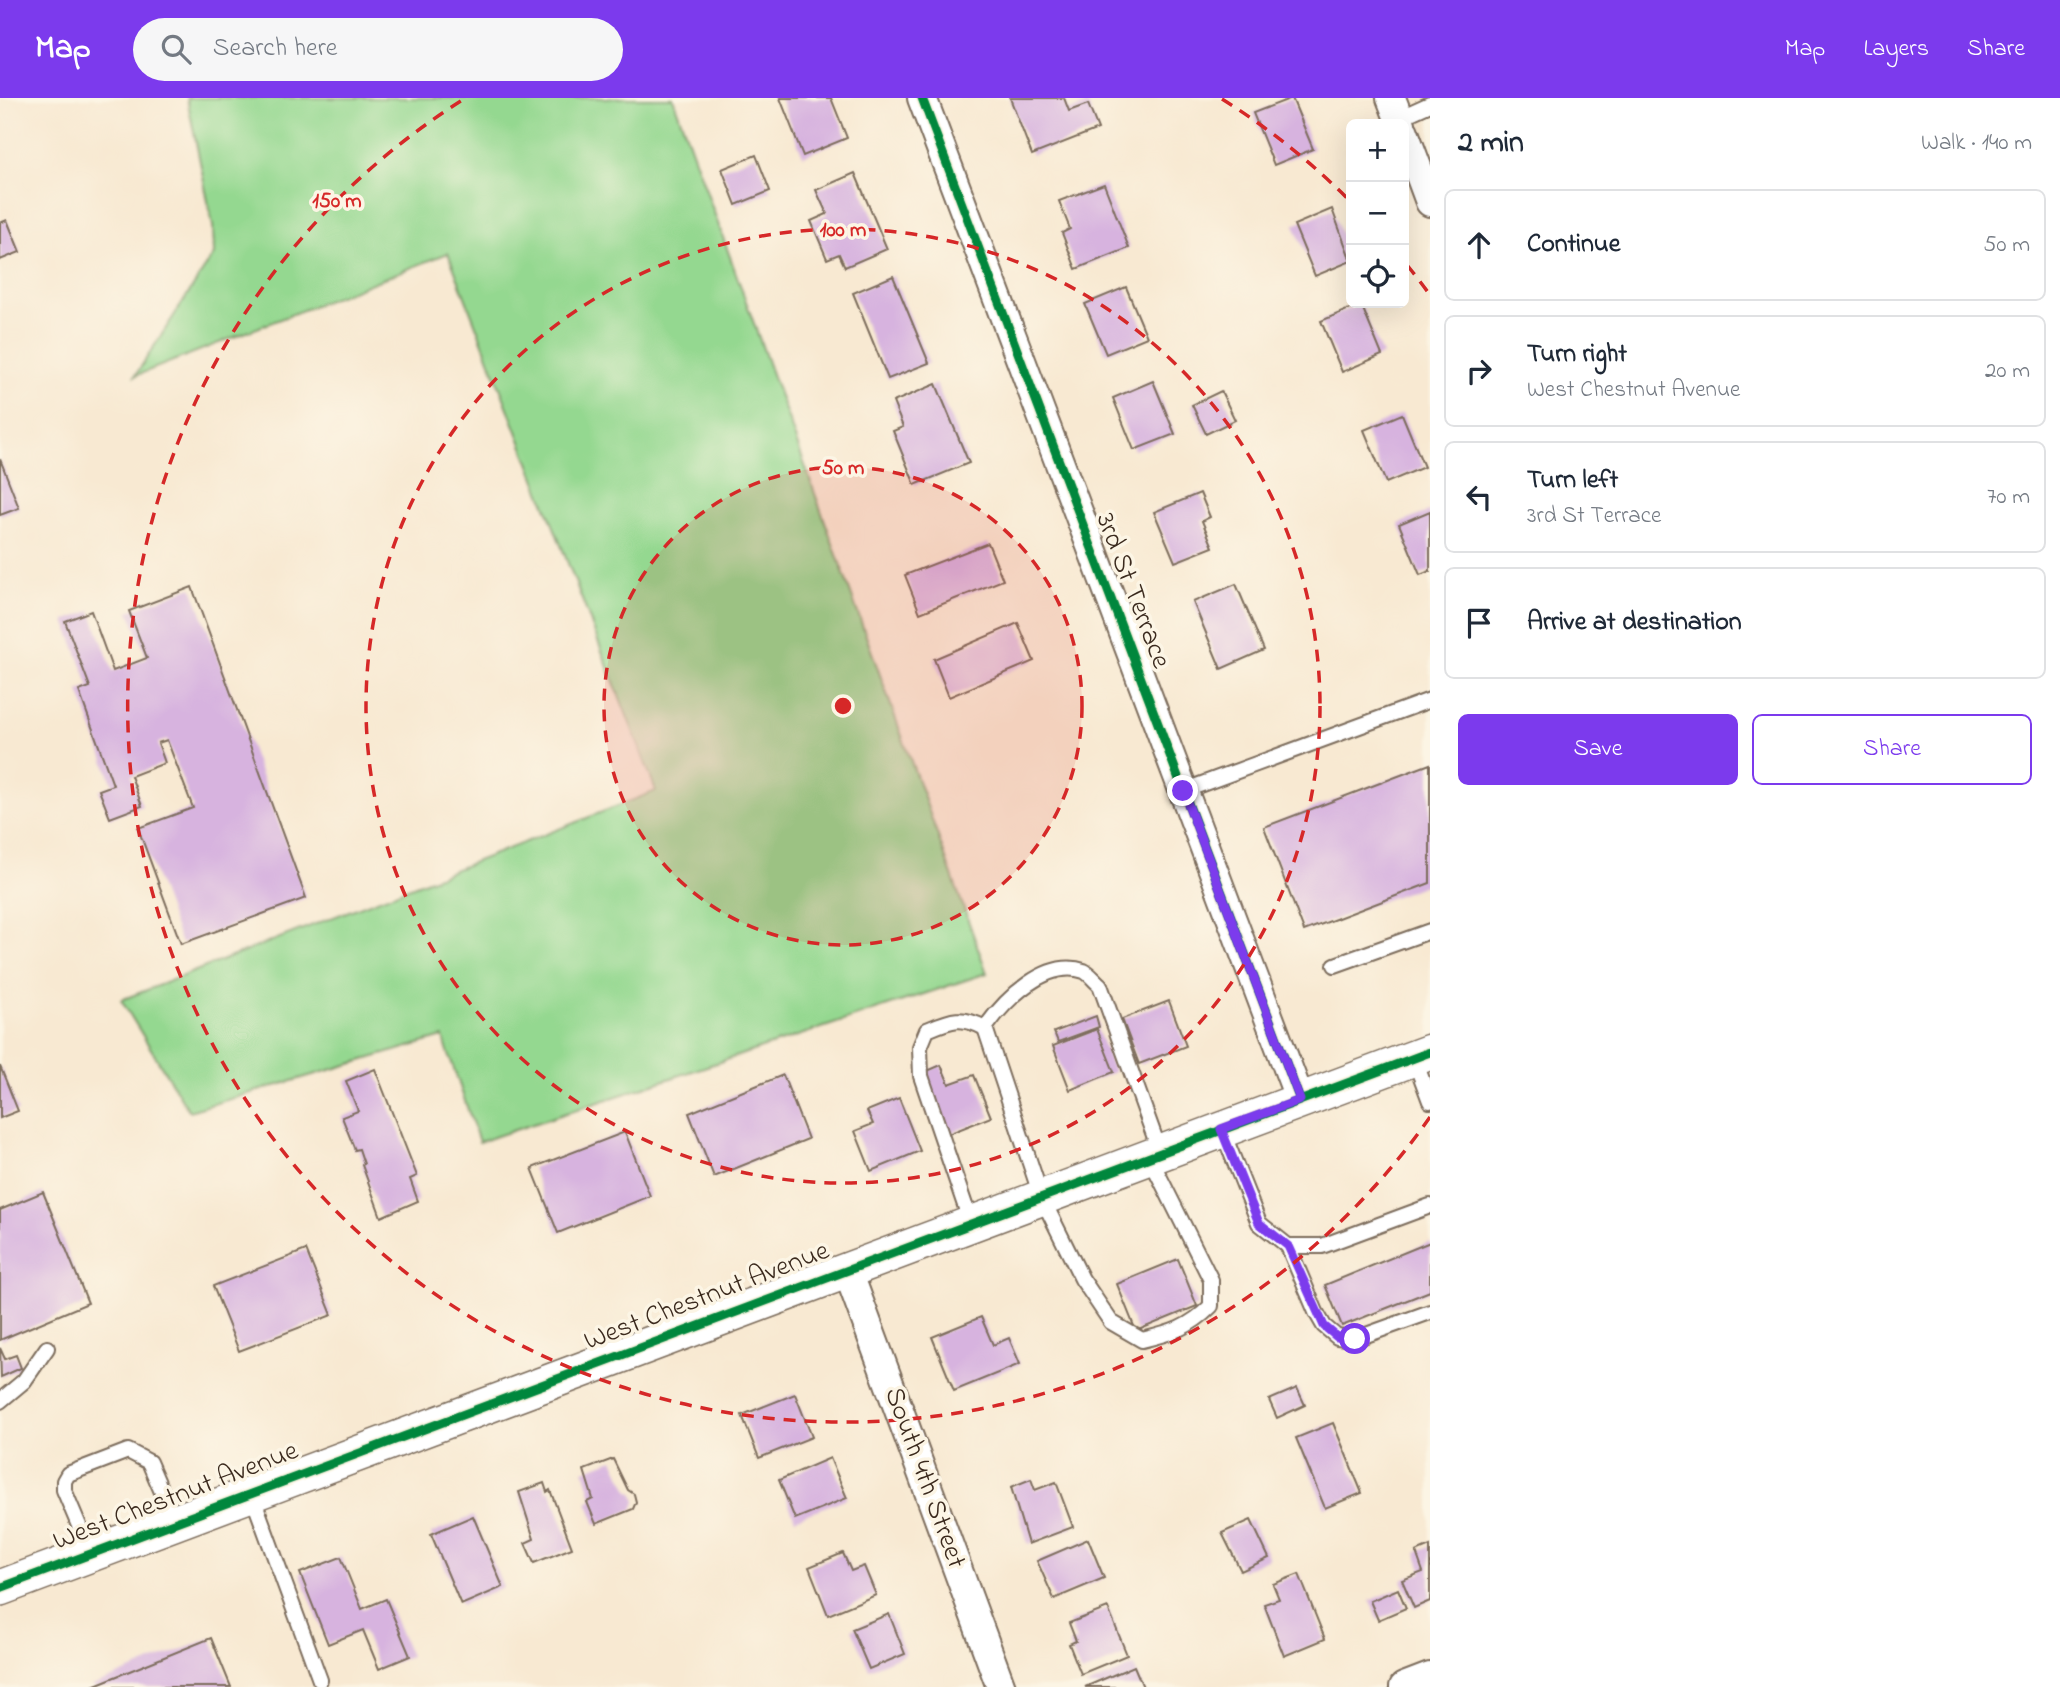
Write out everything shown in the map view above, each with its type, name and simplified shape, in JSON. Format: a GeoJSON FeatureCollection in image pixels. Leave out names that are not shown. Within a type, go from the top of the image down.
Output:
{"type":"FeatureCollection","features":[{"type":"Feature","properties":{"kind":"street","name":"3rd St Terrace"},"geometry":{"type":"LineString","coordinates":[[922,98],[1300,1100]]}},
{"type":"Feature","properties":{"kind":"street"},"geometry":{"type":"LineString","coordinates":[[1399,118],[1430,202]]}},
{"type":"Feature","properties":{"kind":"street","name":"West Chestnut Avenue"},"geometry":{"type":"LineString","coordinates":[[0,1588],[1422,1055]]}},
{"type":"Feature","properties":{"kind":"street","name":"South 4th Street"},"geometry":{"type":"LineString","coordinates":[[847,1269],[1001,1687]]}},
{"type":"Feature","properties":{"kind":"street"},"geometry":{"type":"LineString","coordinates":[[1404,1687],[1430,1677]]}},
{"type":"Feature","properties":{"kind":"lane"},"geometry":{"type":"LineString","coordinates":[[1399,118],[1430,104]]}},
{"type":"Feature","properties":{"kind":"lane"},"geometry":{"type":"LineString","coordinates":[[1183,791],[1430,700]]}},
{"type":"Feature","properties":{"kind":"lane"},"geometry":{"type":"LineString","coordinates":[[1335,965],[1430,931]]}},
{"type":"Feature","properties":{"kind":"lane"},"geometry":{"type":"LineString","coordinates":[[971,1223],[921,1076],[920,1047],[927,1030],[951,1020],[970,1020],[985,1028],[1041,1196],[1082,1279],[1111,1322],[1142,1340],[1175,1332],[1200,1317],[1211,1306],[1211,1280],[1155,1154],[1100,985],[1085,971],[1056,968],[1002,1004],[985,1028]]}},
{"type":"Feature","properties":{"kind":"lane"},"geometry":{"type":"LineString","coordinates":[[1422,1055],[1430,1101]]}},
{"type":"Feature","properties":{"kind":"lane"},"geometry":{"type":"LineString","coordinates":[[1221,1129],[1259,1223],[1288,1246],[1324,1326],[1337,1337],[1355,1339],[1430,1312]]}},
{"type":"Feature","properties":{"kind":"lane"},"geometry":{"type":"LineString","coordinates":[[1288,1246],[1322,1245],[1430,1206]]}},
{"type":"Feature","properties":{"kind":"lane"},"geometry":{"type":"LineString","coordinates":[[0,1401],[24,1381],[47,1348]]}},
{"type":"Feature","properties":{"kind":"lane"},"geometry":{"type":"LineString","coordinates":[[91,1554],[65,1490],[64,1481],[68,1474],[128,1451],[149,1462],[175,1522]]}},
{"type":"Feature","properties":{"kind":"lane"},"geometry":{"type":"LineString","coordinates":[[252,1493],[320,1680]]}},
{"type":"Feature","properties":{"kind":"green space"},"geometry":{"type":"Polygon","coordinates":[[[187,98],[673,98],[987,973],[479,1142],[443,1037],[189,1111],[121,1000],[656,791],[448,253],[135,376],[214,254],[213,226],[187,98]]]}},
{"type":"Feature","properties":{"kind":"building"},"geometry":{"type":"Polygon","coordinates":[[[780,98],[831,98],[847,138],[803,156],[780,98]]]}},
{"type":"Feature","properties":{"kind":"building"},"geometry":{"type":"Polygon","coordinates":[[[1010,98],[1064,98],[1069,111],[1088,104],[1098,129],[1032,155],[1010,98]]]}},
{"type":"Feature","properties":{"kind":"building"},"geometry":{"type":"Polygon","coordinates":[[[1292,98],[1313,149],[1274,165],[1253,113],[1292,98]]]}},
{"type":"Feature","properties":{"kind":"building"},"geometry":{"type":"Polygon","coordinates":[[[756,155],[770,191],[736,205],[722,169],[756,155]]]}},
{"type":"Feature","properties":{"kind":"building"},"geometry":{"type":"Polygon","coordinates":[[[855,173],[887,249],[845,267],[839,254],[827,259],[811,221],[827,214],[816,190],[855,173]]]}},
{"type":"Feature","properties":{"kind":"building"},"geometry":{"type":"Polygon","coordinates":[[[1104,184],[1129,248],[1076,269],[1062,233],[1070,229],[1059,201],[1104,184]]]}},
{"type":"Feature","properties":{"kind":"building"},"geometry":{"type":"Polygon","coordinates":[[[1332,209],[1346,247],[1346,263],[1315,276],[1294,225],[1332,209]]]}},
{"type":"Feature","properties":{"kind":"building"},"geometry":{"type":"Polygon","coordinates":[[[7,220],[20,252],[0,260],[0,223],[7,220]]]}},
{"type":"Feature","properties":{"kind":"building"},"geometry":{"type":"Polygon","coordinates":[[[893,276],[929,363],[888,379],[853,293],[893,276]]]}},
{"type":"Feature","properties":{"kind":"building"},"geometry":{"type":"Polygon","coordinates":[[[1126,287],[1147,337],[1106,354],[1085,304],[1126,287]]]}},
{"type":"Feature","properties":{"kind":"building"},"geometry":{"type":"Polygon","coordinates":[[[1352,308],[1363,308],[1382,355],[1342,372],[1321,321],[1352,308]]]}},
{"type":"Feature","properties":{"kind":"building"},"geometry":{"type":"Polygon","coordinates":[[[1153,381],[1175,434],[1134,450],[1113,398],[1153,381]]]}},
{"type":"Feature","properties":{"kind":"building"},"geometry":{"type":"Polygon","coordinates":[[[936,384],[969,463],[915,485],[893,431],[903,427],[893,402],[936,384]]]}},
{"type":"Feature","properties":{"kind":"building"},"geometry":{"type":"Polygon","coordinates":[[[1221,391],[1235,420],[1206,434],[1192,405],[1221,391]]]}},
{"type":"Feature","properties":{"kind":"building"},"geometry":{"type":"Polygon","coordinates":[[[1402,414],[1424,467],[1386,483],[1364,430],[1402,414]]]}},
{"type":"Feature","properties":{"kind":"building"},"geometry":{"type":"Polygon","coordinates":[[[0,459],[19,508],[0,515],[0,459]]]}},
{"type":"Feature","properties":{"kind":"building"},"geometry":{"type":"Polygon","coordinates":[[[1200,493],[1210,517],[1202,521],[1213,547],[1175,562],[1154,512],[1200,493]]]}},
{"type":"Feature","properties":{"kind":"building"},"geometry":{"type":"Polygon","coordinates":[[[1430,511],[1430,571],[1420,575],[1399,524],[1430,511]]]}},
{"type":"Feature","properties":{"kind":"building"},"geometry":{"type":"Polygon","coordinates":[[[988,543],[1003,580],[920,613],[905,575],[988,543]]]}},
{"type":"Feature","properties":{"kind":"building"},"geometry":{"type":"Polygon","coordinates":[[[1236,584],[1264,650],[1221,669],[1193,602],[1236,584]]]}},
{"type":"Feature","properties":{"kind":"building"},"geometry":{"type":"Polygon","coordinates":[[[192,587],[306,898],[181,944],[138,828],[193,808],[167,740],[158,743],[165,763],[131,776],[142,806],[110,818],[99,790],[113,785],[79,691],[90,687],[65,621],[91,611],[113,671],[147,658],[129,611],[192,587]]]}},
{"type":"Feature","properties":{"kind":"building"},"geometry":{"type":"Polygon","coordinates":[[[1018,623],[1034,661],[949,697],[934,659],[1018,623]]]}},
{"type":"Feature","properties":{"kind":"building"},"geometry":{"type":"Polygon","coordinates":[[[1430,764],[1430,883],[1304,931],[1264,827],[1430,764]]]}},
{"type":"Feature","properties":{"kind":"building"},"geometry":{"type":"Polygon","coordinates":[[[1169,1001],[1186,1046],[1139,1064],[1122,1019],[1169,1001]]]}},
{"type":"Feature","properties":{"kind":"building"},"geometry":{"type":"Polygon","coordinates":[[[1096,1016],[1099,1027],[1058,1042],[1054,1032],[1096,1016]]]}},
{"type":"Feature","properties":{"kind":"building"},"geometry":{"type":"Polygon","coordinates":[[[1097,1029],[1114,1072],[1070,1090],[1053,1046],[1097,1029]]]}},
{"type":"Feature","properties":{"kind":"building"},"geometry":{"type":"Polygon","coordinates":[[[941,1065],[949,1084],[974,1075],[991,1117],[943,1136],[918,1075],[941,1065]]]}},
{"type":"Feature","properties":{"kind":"building"},"geometry":{"type":"Polygon","coordinates":[[[0,1066],[18,1111],[0,1118],[0,1066]]]}},
{"type":"Feature","properties":{"kind":"building"},"geometry":{"type":"Polygon","coordinates":[[[375,1069],[417,1176],[410,1179],[418,1201],[381,1217],[359,1149],[355,1150],[342,1117],[358,1111],[346,1081],[375,1069]]]}},
{"type":"Feature","properties":{"kind":"building"},"geometry":{"type":"Polygon","coordinates":[[[783,1075],[808,1139],[714,1177],[689,1113],[783,1075]]]}},
{"type":"Feature","properties":{"kind":"building"},"geometry":{"type":"Polygon","coordinates":[[[899,1098],[920,1151],[871,1171],[855,1131],[873,1124],[867,1111],[899,1098]]]}},
{"type":"Feature","properties":{"kind":"building"},"geometry":{"type":"Polygon","coordinates":[[[625,1132],[650,1196],[558,1233],[532,1168],[625,1132]]]}},
{"type":"Feature","properties":{"kind":"building"},"geometry":{"type":"Polygon","coordinates":[[[43,1192],[88,1303],[0,1340],[0,1210],[43,1192]]]}},
{"type":"Feature","properties":{"kind":"building"},"geometry":{"type":"Polygon","coordinates":[[[1430,1242],[1430,1291],[1342,1326],[1325,1285],[1430,1242]]]}},
{"type":"Feature","properties":{"kind":"building"},"geometry":{"type":"Polygon","coordinates":[[[306,1250],[332,1315],[239,1351],[213,1286],[306,1250]]]}},
{"type":"Feature","properties":{"kind":"building"},"geometry":{"type":"Polygon","coordinates":[[[1178,1259],[1197,1306],[1136,1331],[1117,1284],[1178,1259]]]}},
{"type":"Feature","properties":{"kind":"building"},"geometry":{"type":"Polygon","coordinates":[[[981,1317],[993,1345],[1009,1338],[1020,1364],[954,1391],[932,1337],[981,1317]]]}},
{"type":"Feature","properties":{"kind":"building"},"geometry":{"type":"Polygon","coordinates":[[[0,1348],[5,1359],[16,1355],[21,1368],[1,1377],[0,1348]]]}},
{"type":"Feature","properties":{"kind":"building"},"geometry":{"type":"Polygon","coordinates":[[[1297,1388],[1305,1405],[1277,1418],[1269,1400],[1297,1388]]]}},
{"type":"Feature","properties":{"kind":"building"},"geometry":{"type":"Polygon","coordinates":[[[795,1394],[812,1437],[759,1458],[742,1415],[795,1394]]]}},
{"type":"Feature","properties":{"kind":"building"},"geometry":{"type":"Polygon","coordinates":[[[1333,1423],[1362,1493],[1325,1508],[1296,1438],[1333,1423]]]}},
{"type":"Feature","properties":{"kind":"building"},"geometry":{"type":"Polygon","coordinates":[[[830,1458],[847,1498],[795,1519],[779,1480],[830,1458]]]}},
{"type":"Feature","properties":{"kind":"building"},"geometry":{"type":"Polygon","coordinates":[[[613,1459],[636,1502],[633,1509],[596,1524],[587,1502],[593,1499],[584,1470],[613,1459]]]}},
{"type":"Feature","properties":{"kind":"building"},"geometry":{"type":"Polygon","coordinates":[[[1031,1479],[1035,1490],[1056,1482],[1073,1527],[1028,1544],[1011,1487],[1031,1479]]]}},
{"type":"Feature","properties":{"kind":"building"},"geometry":{"type":"Polygon","coordinates":[[[544,1483],[547,1492],[550,1490],[572,1548],[534,1563],[525,1543],[534,1539],[519,1492],[544,1483]]]}},
{"type":"Feature","properties":{"kind":"building"},"geometry":{"type":"Polygon","coordinates":[[[473,1516],[503,1587],[461,1605],[431,1534],[473,1516]]]}},
{"type":"Feature","properties":{"kind":"building"},"geometry":{"type":"Polygon","coordinates":[[[1251,1520],[1269,1558],[1241,1571],[1222,1533],[1251,1520]]]}},
{"type":"Feature","properties":{"kind":"building"},"geometry":{"type":"Polygon","coordinates":[[[1088,1539],[1104,1578],[1054,1599],[1037,1561],[1088,1539]]]}},
{"type":"Feature","properties":{"kind":"building"},"geometry":{"type":"Polygon","coordinates":[[[1430,1546],[1430,1601],[1414,1608],[1402,1580],[1423,1572],[1416,1552],[1430,1546]]]}},
{"type":"Feature","properties":{"kind":"building"},"geometry":{"type":"Polygon","coordinates":[[[843,1553],[851,1571],[864,1566],[876,1595],[828,1615],[809,1567],[843,1553]]]}},
{"type":"Feature","properties":{"kind":"building"},"geometry":{"type":"Polygon","coordinates":[[[341,1557],[362,1609],[386,1599],[410,1656],[379,1669],[363,1630],[328,1644],[300,1573],[341,1557]]]}},
{"type":"Feature","properties":{"kind":"building"},"geometry":{"type":"Polygon","coordinates":[[[1299,1574],[1325,1639],[1284,1656],[1264,1604],[1279,1599],[1273,1584],[1299,1574]]]}},
{"type":"Feature","properties":{"kind":"building"},"geometry":{"type":"Polygon","coordinates":[[[1398,1589],[1406,1608],[1378,1620],[1370,1601],[1398,1589]]]}},
{"type":"Feature","properties":{"kind":"building"},"geometry":{"type":"Polygon","coordinates":[[[1108,1608],[1127,1655],[1081,1674],[1069,1644],[1076,1641],[1069,1623],[1108,1608]]]}},
{"type":"Feature","properties":{"kind":"building"},"geometry":{"type":"Polygon","coordinates":[[[889,1614],[905,1654],[869,1669],[852,1629],[889,1614]]]}},
{"type":"Feature","properties":{"kind":"building"},"geometry":{"type":"Polygon","coordinates":[[[211,1638],[231,1687],[90,1687],[211,1638]]]}},
{"type":"Feature","properties":{"kind":"building"},"geometry":{"type":"Polygon","coordinates":[[[1134,1666],[1143,1687],[1085,1687],[1134,1666]]]}},
{"type":"Feature","properties":{"kind":"cycle path"},"geometry":{"type":"LineString","coordinates":[[922,98],[1300,1100]]}},
{"type":"Feature","properties":{"kind":"cycle path"},"geometry":{"type":"LineString","coordinates":[[0,1588],[1430,1052]]}},
{"type":"Feature","properties":{"kind":"route"},"geometry":{"type":"LineString","coordinates":[[1183,791],[1300,1100],[1221,1129],[1259,1223],[1288,1246],[1324,1326],[1337,1337],[1355,1339]]}}]}
